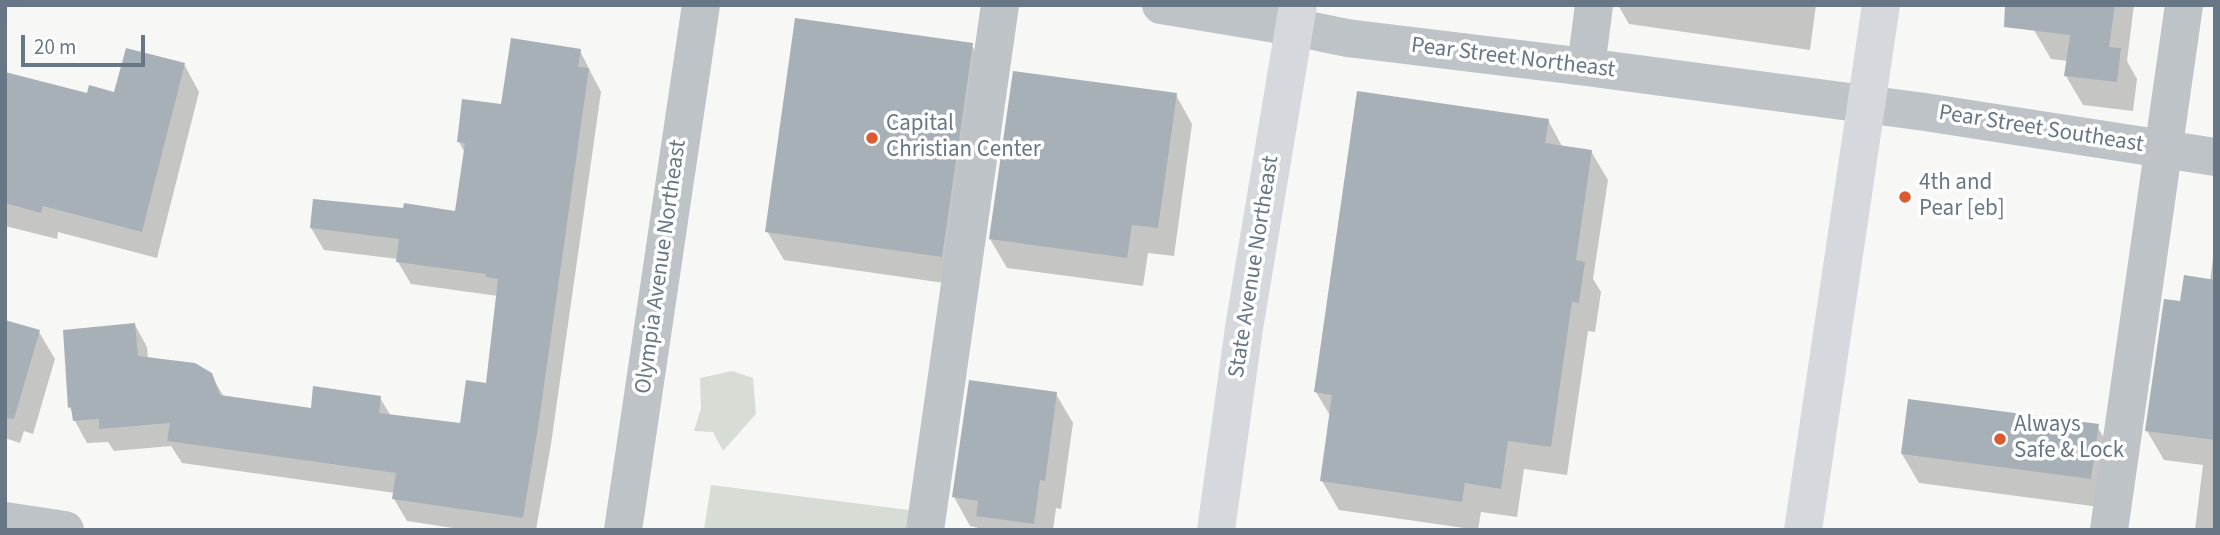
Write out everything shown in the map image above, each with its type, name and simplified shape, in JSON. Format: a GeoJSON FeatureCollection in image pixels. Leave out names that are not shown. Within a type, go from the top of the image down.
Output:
{"type":"FeatureCollection","features":[{"type":"Feature","properties":{"kind":"main road"},"geometry":{"type":"LineString","coordinates":[[1803,530],[1881,5]]}},
{"type":"Feature","properties":{"kind":"main road","name":"State Avenue Northeast"},"geometry":{"type":"LineString","coordinates":[[1216,530],[1244,328],[1296,16]]}},
{"type":"Feature","properties":{"kind":"street","name":"Olympia Avenue Northeast"},"geometry":{"type":"LineString","coordinates":[[623,530],[701,5]]}},
{"type":"Feature","properties":{"kind":"street"},"geometry":{"type":"LineString","coordinates":[[925,530],[1000,5]]}},
{"type":"Feature","properties":{"kind":"street","name":"Pear Street Northeast"},"geometry":{"type":"LineString","coordinates":[[1161,5],[1296,16],[1347,38],[1866,105]]}},
{"type":"Feature","properties":{"kind":"street"},"geometry":{"type":"LineString","coordinates":[[1586,67],[1594,5]]}},
{"type":"Feature","properties":{"kind":"street"},"geometry":{"type":"LineString","coordinates":[[2109,530],[2184,5]]}},
{"type":"Feature","properties":{"kind":"street","name":"Pear Street Southeast"},"geometry":{"type":"LineString","coordinates":[[1866,105],[2215,156]]}},
{"type":"Feature","properties":{"kind":"street"},"geometry":{"type":"LineString","coordinates":[[5,521],[65,530]]}},
{"type":"Feature","properties":{"kind":"shaded area"},"geometry":{"type":"Polygon","coordinates":[[[732,371],[753,378],[756,414],[723,451],[713,432],[694,431],[701,408],[700,378],[732,371]]]}},
{"type":"Feature","properties":{"kind":"shaded area"},"geometry":{"type":"Polygon","coordinates":[[[711,485],[909,510],[906,530],[704,530],[711,485]]]}},
{"type":"Feature","properties":{"kind":"building"},"geometry":{"type":"Polygon","coordinates":[[[2005,5],[2115,5],[2109,47],[2121,48],[2117,82],[2064,76],[2070,35],[2004,27],[2005,5]]]}},
{"type":"Feature","properties":{"kind":"building","name":"Capital Christian Center"},"geometry":{"type":"Polygon","coordinates":[[[795,18],[973,43],[942,257],[765,232],[795,18]]]}},
{"type":"Feature","properties":{"kind":"building"},"geometry":{"type":"Polygon","coordinates":[[[511,38],[581,49],[578,67],[589,68],[523,518],[392,499],[396,473],[167,441],[170,423],[99,429],[99,419],[73,421],[71,407],[68,408],[63,330],[135,323],[138,356],[195,363],[212,373],[220,395],[311,408],[313,386],[381,396],[379,413],[460,423],[466,380],[486,383],[498,279],[486,277],[486,274],[396,262],[399,239],[310,228],[313,199],[403,208],[404,203],[455,211],[465,143],[457,142],[462,99],[501,104],[511,38]]]}},
{"type":"Feature","properties":{"kind":"building"},"geometry":{"type":"Polygon","coordinates":[[[126,48],[185,63],[142,232],[43,206],[41,213],[5,203],[5,72],[87,93],[89,85],[114,92],[126,48]]]}},
{"type":"Feature","properties":{"kind":"building"},"geometry":{"type":"Polygon","coordinates":[[[1013,71],[1177,93],[1158,228],[1132,225],[1127,258],[989,239],[1013,71]]]}},
{"type":"Feature","properties":{"kind":"building"},"geometry":{"type":"Polygon","coordinates":[[[1357,91],[1549,119],[1545,143],[1592,150],[1576,260],[1585,262],[1579,303],[1572,302],[1551,447],[1508,441],[1501,489],[1465,483],[1462,502],[1320,481],[1332,395],[1314,392],[1357,91]]]}},
{"type":"Feature","properties":{"kind":"building"},"geometry":{"type":"Polygon","coordinates":[[[2184,275],[2215,280],[2215,440],[2145,431],[2164,299],[2180,301],[2184,275]]]}},
{"type":"Feature","properties":{"kind":"building"},"geometry":{"type":"Polygon","coordinates":[[[5,320],[40,330],[14,419],[5,418],[5,320]]]}},
{"type":"Feature","properties":{"kind":"building"},"geometry":{"type":"Polygon","coordinates":[[[969,380],[1057,392],[1045,481],[1040,480],[1034,524],[976,516],[978,501],[952,497],[969,380]]]}},
{"type":"Feature","properties":{"kind":"building","name":"Always Safe & Lock"},"geometry":{"type":"Polygon","coordinates":[[[1908,399],[2099,424],[2091,479],[1901,454],[1908,399]]]}},
{"type":"Feature","properties":{"kind":"place","name":"Capital Christian Center"},"geometry":{"type":"Point","coordinates":[872,138]}},
{"type":"Feature","properties":{"kind":"place","name":"4th and Pear [eb]"},"geometry":{"type":"Point","coordinates":[1905,197]}},
{"type":"Feature","properties":{"kind":"place","name":"Always Safe & Lock"},"geometry":{"type":"Point","coordinates":[2000,439]}}]}
